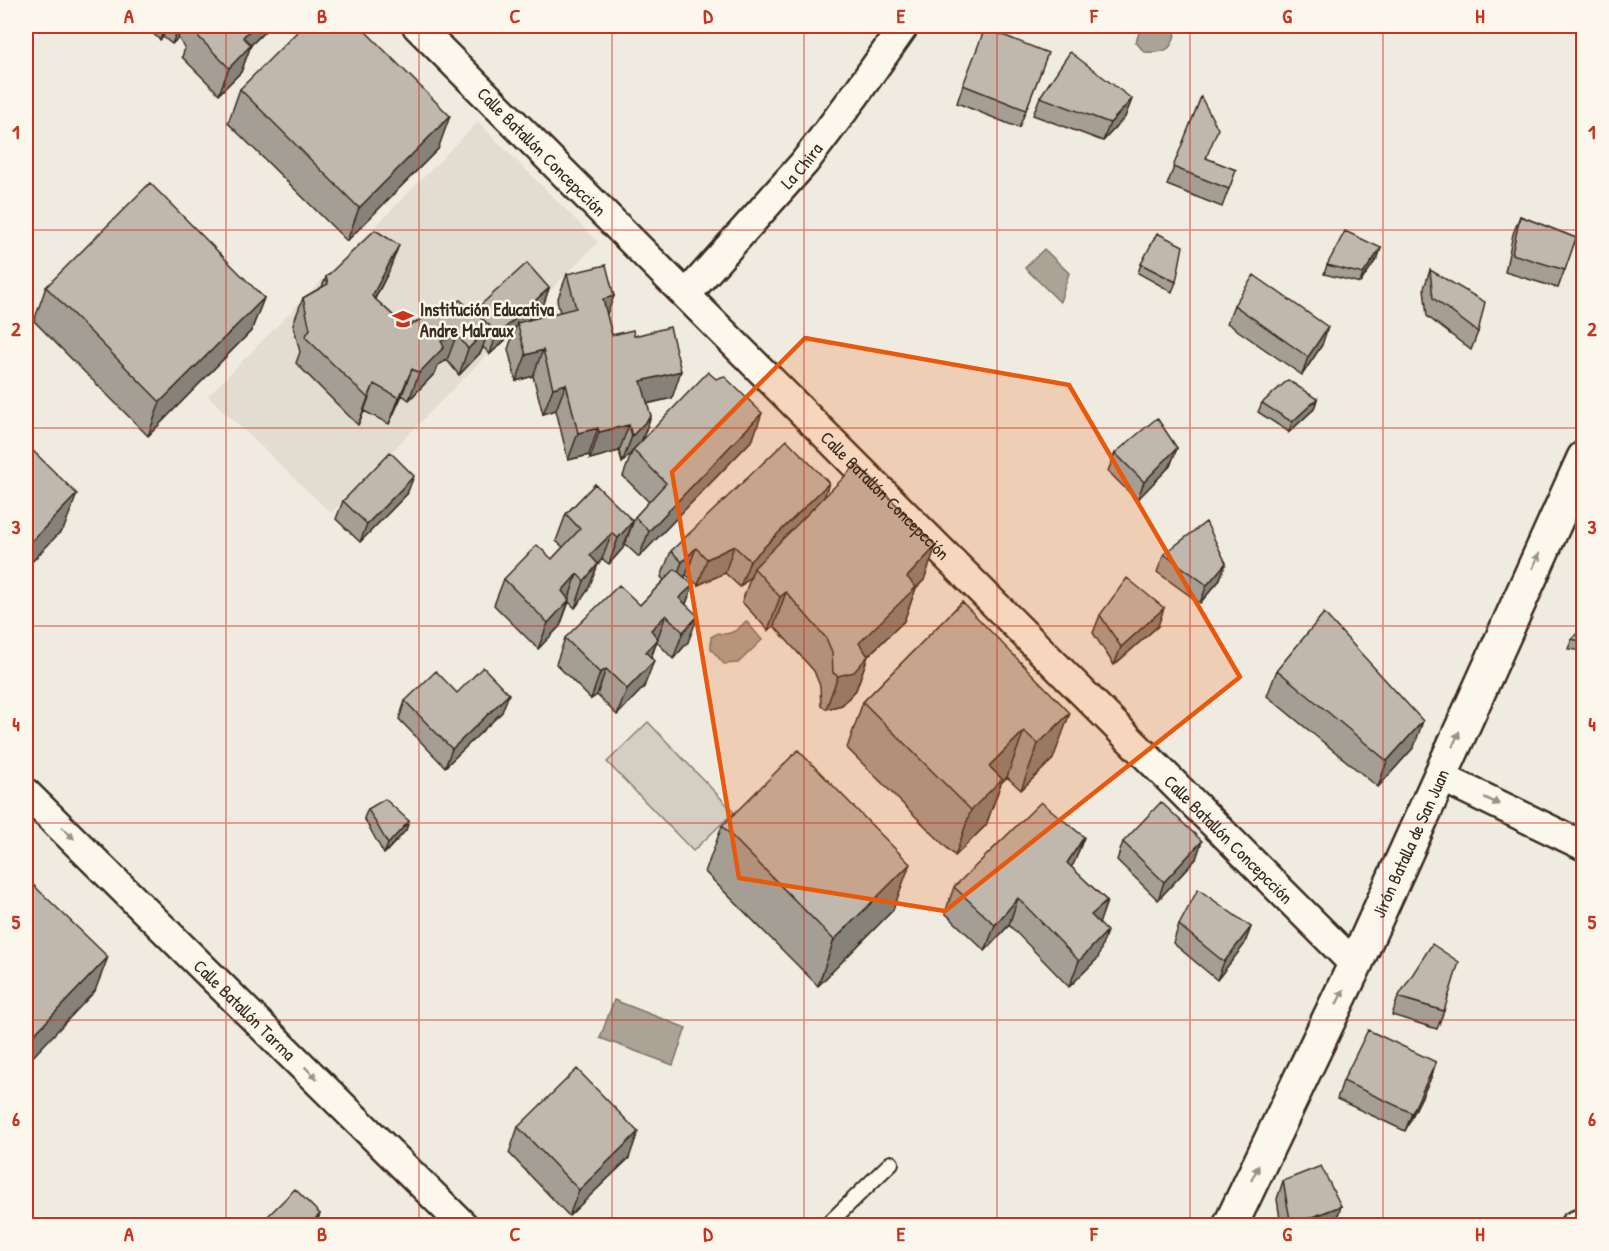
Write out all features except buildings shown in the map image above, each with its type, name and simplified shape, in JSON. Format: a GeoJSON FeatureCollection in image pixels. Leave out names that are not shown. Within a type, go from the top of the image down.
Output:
{"type":"FeatureCollection","features":[{"type":"Feature","properties":{"kind":"street","name":"Calle Batallón Concepcción"},"geometry":{"type":"LineString","coordinates":[[417,26],[1355,965]]}},
{"type":"Feature","properties":{"kind":"street","name":"La Chira"},"geometry":{"type":"LineString","coordinates":[[687,294],[804,163],[903,26]]}},
{"type":"Feature","properties":{"kind":"street","name":"Jirón Batalla de San Juan"},"geometry":{"type":"LineString","coordinates":[[1230,1226],[1355,965],[1584,458]]}},
{"type":"Feature","properties":{"kind":"street"},"geometry":{"type":"LineString","coordinates":[[1439,776],[1584,846]]}},
{"type":"Feature","properties":{"kind":"street","name":"Calle Batallón Tarma"},"geometry":{"type":"LineString","coordinates":[[26,793],[464,1226]]}},
{"type":"Feature","properties":{"kind":"street"},"geometry":{"type":"LineString","coordinates":[[1574,1226],[1584,1222]]}},
{"type":"Feature","properties":{"kind":"lane"},"geometry":{"type":"LineString","coordinates":[[826,1226],[891,1163]]}},
{"type":"Feature","properties":{"kind":"highlighted area"},"geometry":{"type":"Polygon","coordinates":[[[805,338],[1069,385],[1240,677],[945,911],[739,878],[672,472],[805,338]]]}},
{"type":"Feature","properties":{"kind":"shaded area"},"geometry":{"type":"Polygon","coordinates":[[[1141,26],[1177,26],[1174,40],[1168,48],[1159,52],[1144,52],[1136,42],[1141,26]]]}},
{"type":"Feature","properties":{"kind":"shaded area","name":"Institución Educativa Andre Malraux"},"geometry":{"type":"Polygon","coordinates":[[[478,122],[598,242],[331,513],[208,396],[478,122]]]}},
{"type":"Feature","properties":{"kind":"shaded area"},"geometry":{"type":"Polygon","coordinates":[[[1044,249],[1069,273],[1060,302],[1025,268],[1044,249]]]}},
{"type":"Feature","properties":{"kind":"shaded area"},"geometry":{"type":"Polygon","coordinates":[[[746,621],[762,640],[738,663],[724,664],[711,649],[711,637],[718,633],[734,632],[746,621]]]}},
{"type":"Feature","properties":{"kind":"shaded area"},"geometry":{"type":"Polygon","coordinates":[[[648,722],[734,812],[693,851],[607,762],[648,722]]]}},
{"type":"Feature","properties":{"kind":"shaded area"},"geometry":{"type":"Polygon","coordinates":[[[614,1000],[686,1028],[673,1065],[600,1038],[614,1000]]]}},
{"type":"Feature","properties":{"kind":"place","name":"Institución Educativa Andre Malraux"},"geometry":{"type":"Point","coordinates":[403,319]}}]}
